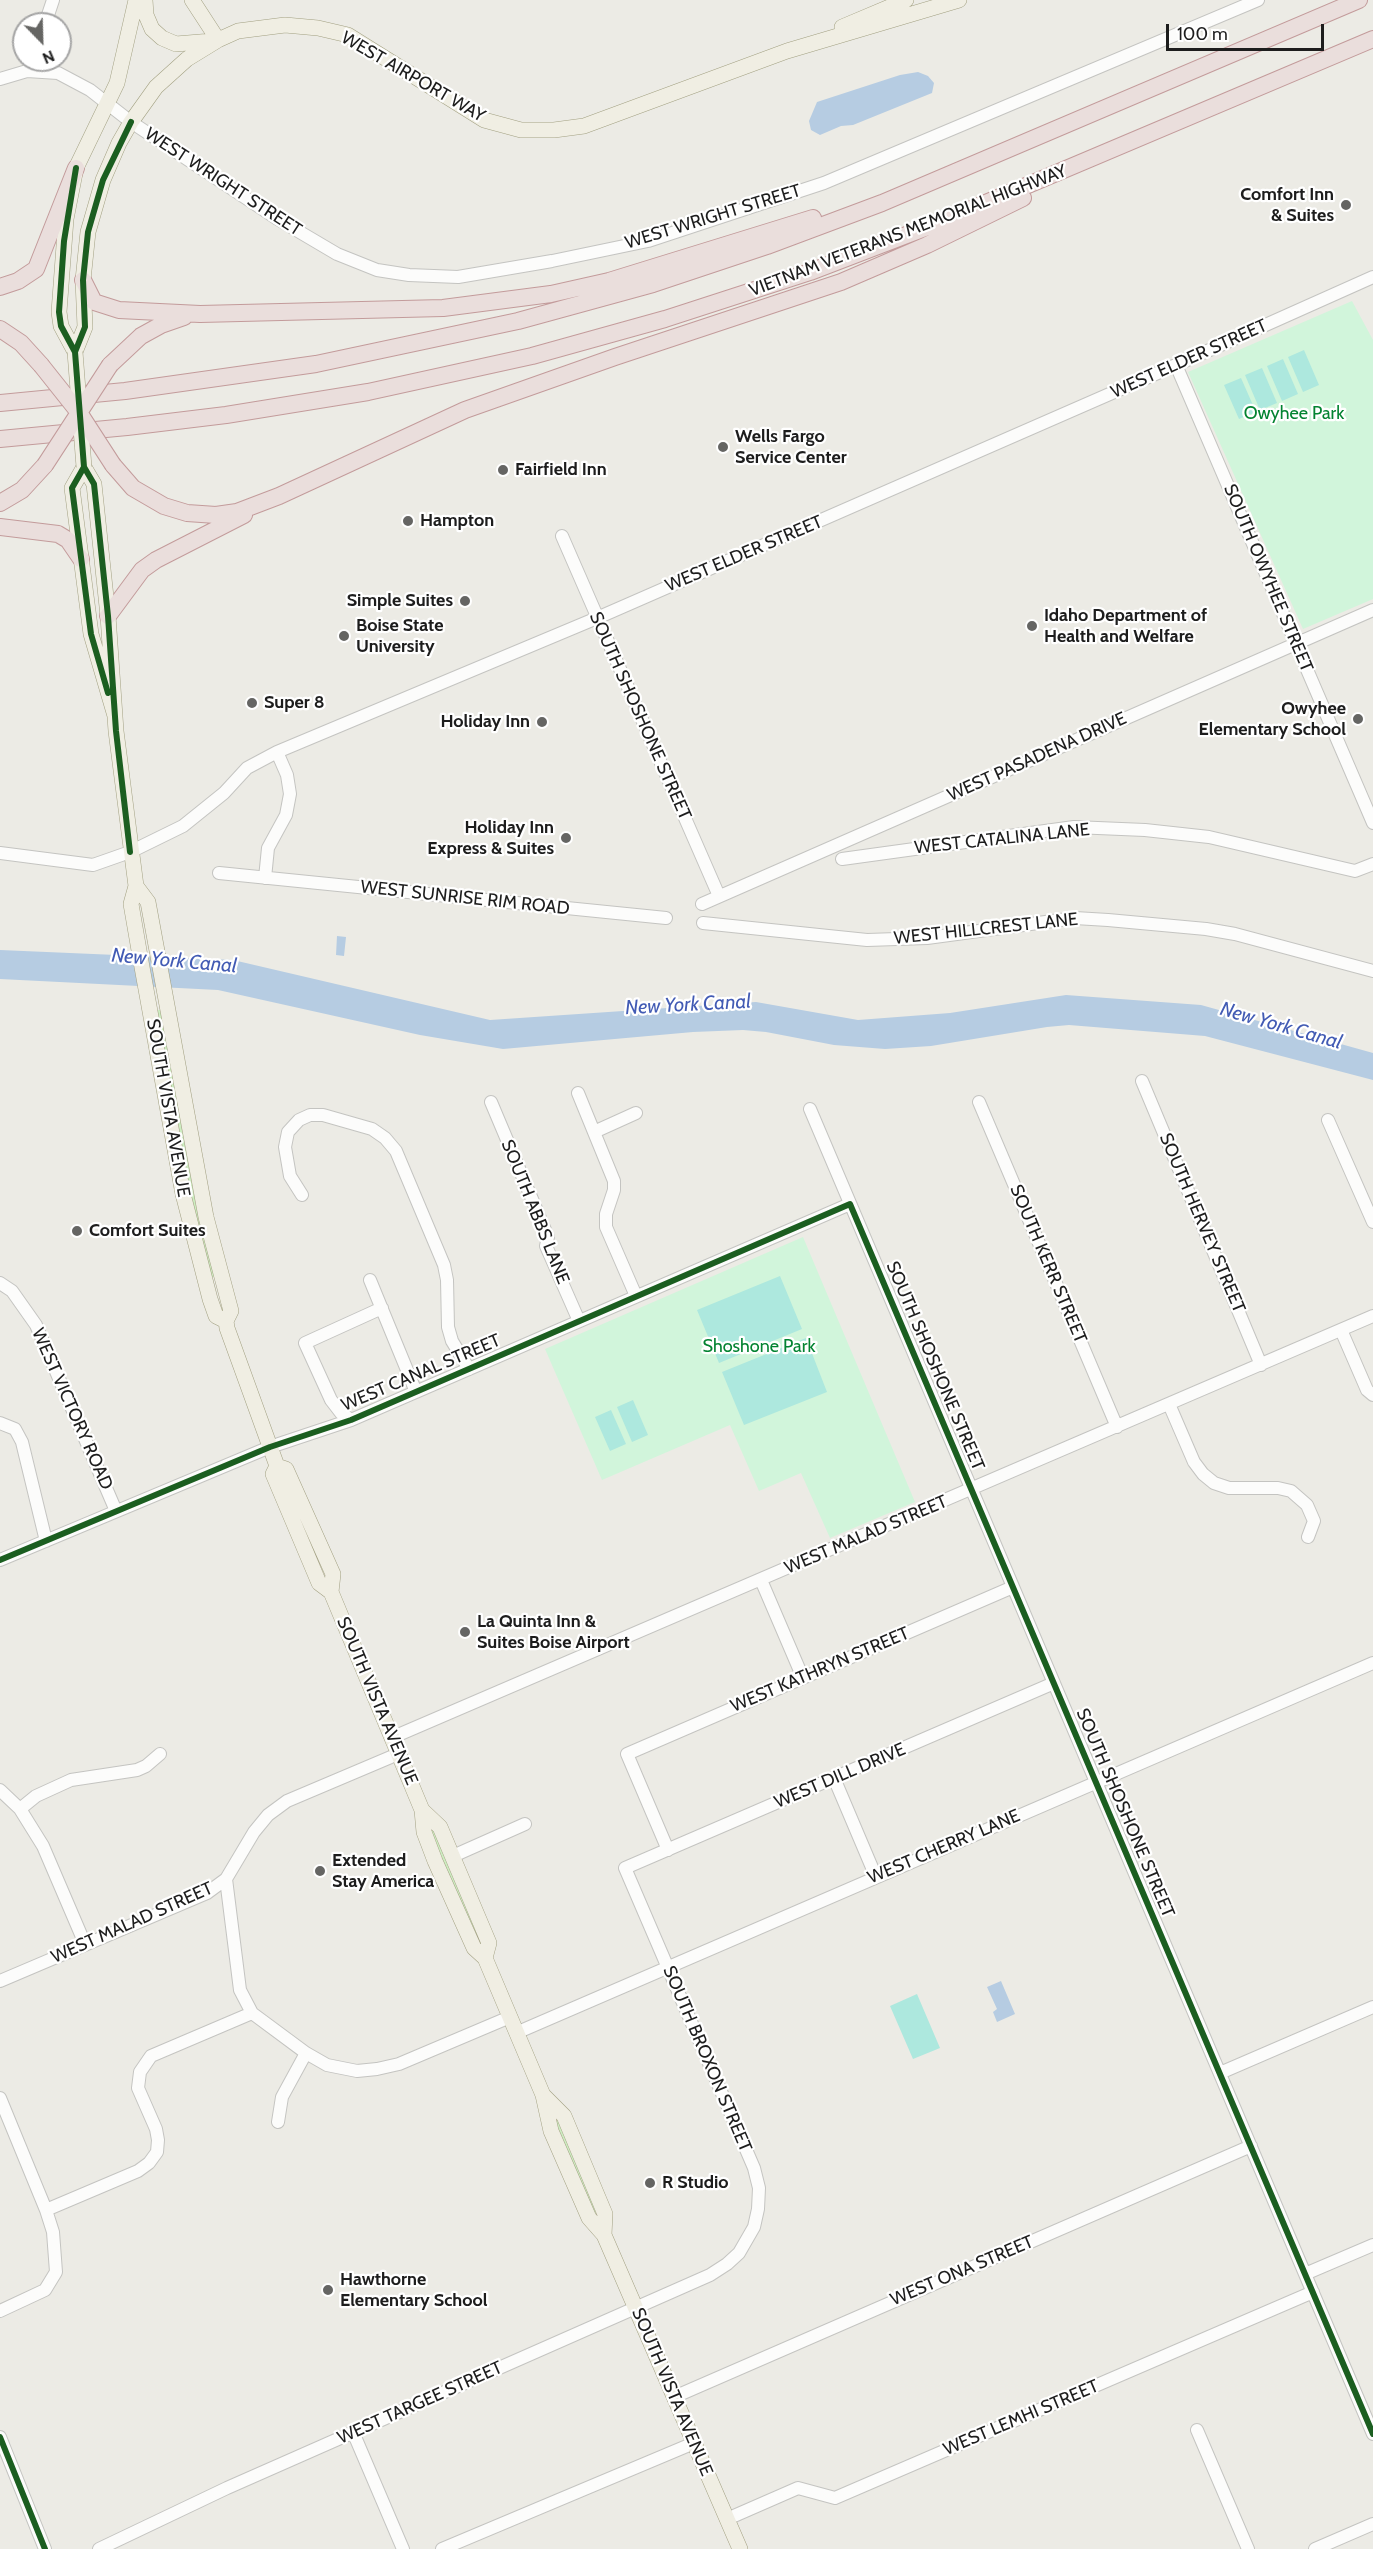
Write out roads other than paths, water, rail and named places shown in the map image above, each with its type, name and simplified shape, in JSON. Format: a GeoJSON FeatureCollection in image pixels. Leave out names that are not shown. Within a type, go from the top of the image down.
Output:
{"type":"FeatureCollection","features":[{"type":"Feature","properties":{"kind":"highway","name":"VIETNAM VETERANS MEMORIAL HIGHWAY"},"geometry":{"type":"LineString","coordinates":[[0,402],[125,391],[316,364],[446,338],[588,303],[767,246],[996,156],[1359,0]]}},
{"type":"Feature","properties":{"kind":"highway","name":"VIETNAM VETERANS MEMORIAL HIGHWAY"},"geometry":{"type":"LineString","coordinates":[[0,439],[127,427],[295,405],[450,375],[664,319],[810,272],[943,221],[1373,39]]}},
{"type":"Feature","properties":{"kind":"highway"},"geometry":{"type":"LineString","coordinates":[[108,616],[142,570],[156,560],[279,496],[465,410],[615,357],[841,282],[984,218],[1128,144]]}},
{"type":"Feature","properties":{"kind":"highway"},"geometry":{"type":"LineString","coordinates":[[82,280],[94,302],[120,310],[200,314],[443,308],[551,294],[683,260],[996,156]]}},
{"type":"Feature","properties":{"kind":"highway"},"geometry":{"type":"LineString","coordinates":[[0,287],[18,281],[36,269],[76,168]]}},
{"type":"Feature","properties":{"kind":"highway"},"geometry":{"type":"LineString","coordinates":[[0,503],[22,490],[45,465],[110,365],[141,336],[161,325],[200,314]]}},
{"type":"Feature","properties":{"kind":"highway"},"geometry":{"type":"LineString","coordinates":[[0,329],[21,343],[41,364],[80,414],[122,477],[144,496],[164,507],[187,513],[216,514],[237,512],[279,496]]}},
{"type":"Feature","properties":{"kind":"highway"},"geometry":{"type":"LineString","coordinates":[[0,527],[58,534],[68,540],[81,559]]}},
{"type":"Feature","properties":{"kind":"main road"},"geometry":{"type":"LineString","coordinates":[[108,106],[117,83],[136,0]]}},
{"type":"Feature","properties":{"kind":"main road"},"geometry":{"type":"LineString","coordinates":[[145,0],[146,15],[152,29],[162,38],[176,44],[218,40],[192,0]]}},
{"type":"Feature","properties":{"kind":"main road"},"geometry":{"type":"LineString","coordinates":[[787,51],[906,0]]}},
{"type":"Feature","properties":{"kind":"main road","name":"WEST AIRPORT WAY"},"geometry":{"type":"LineString","coordinates":[[130,122],[156,87],[187,59],[238,31],[285,25],[318,28],[348,35],[484,120],[521,130],[554,130],[584,126],[787,51],[959,0]]}},
{"type":"Feature","properties":{"kind":"main road","name":"SOUTH VISTA AVENUE"},"geometry":{"type":"LineString","coordinates":[[108,106],[93,130],[76,168],[63,241],[59,312],[61,326],[75,352],[84,467],[94,484],[130,852],[136,886],[147,902],[158,954],[206,1217],[231,1311],[226,1321]]}},
{"type":"Feature","properties":{"kind":"main road","name":"SOUTH VISTA AVENUE"},"geometry":{"type":"LineString","coordinates":[[75,352],[85,327],[82,280],[88,232],[103,180],[130,122]]}},
{"type":"Feature","properties":{"kind":"main road","name":"SOUTH VISTA AVENUE"},"geometry":{"type":"LineString","coordinates":[[84,467],[72,488],[91,634],[115,717]]}},
{"type":"Feature","properties":{"kind":"main road","name":"SOUTH VISTA AVENUE"},"geometry":{"type":"LineString","coordinates":[[136,886],[131,904],[183,1194],[216,1316],[226,1321],[277,1466],[286,1469],[333,1574],[331,1592],[422,1810],[424,1832],[435,1861],[474,1948],[485,1958],[543,2095],[564,2116],[604,2214],[604,2235],[740,2549]]}},
{"type":"Feature","properties":{"kind":"main road","name":"SOUTH VISTA AVENUE"},"geometry":{"type":"LineString","coordinates":[[422,1810],[440,1827],[453,1856],[489,1943],[485,1958]]}},
{"type":"Feature","properties":{"kind":"street","name":"WEST WRIGHT STREET"},"geometry":{"type":"LineString","coordinates":[[108,106],[276,218],[337,254],[377,270],[408,275],[458,277],[648,241],[824,183],[1235,5],[1258,0]]}},
{"type":"Feature","properties":{"kind":"street"},"geometry":{"type":"LineString","coordinates":[[0,79],[24,72]]}},
{"type":"Feature","properties":{"kind":"street"},"geometry":{"type":"LineString","coordinates":[[56,72],[90,90],[108,106]]}},
{"type":"Feature","properties":{"kind":"street","name":"WEST ELDER STREET"},"geometry":{"type":"LineString","coordinates":[[130,852],[183,826],[224,793],[247,768],[278,752],[597,618],[1373,277]]}},
{"type":"Feature","properties":{"kind":"street","name":"SOUTH OWYHEE STREET"},"geometry":{"type":"LineString","coordinates":[[1176,365],[1373,823]]}},
{"type":"Feature","properties":{"kind":"street","name":"SOUTH SHOSHONE STREET"},"geometry":{"type":"LineString","coordinates":[[562,536],[719,896]]}},
{"type":"Feature","properties":{"kind":"street","name":"WEST PASADENA DRIVE"},"geometry":{"type":"LineString","coordinates":[[702,904],[1373,610]]}},
{"type":"Feature","properties":{"kind":"street"},"geometry":{"type":"LineString","coordinates":[[265,878],[268,848],[286,816],[290,794],[278,752]]}},
{"type":"Feature","properties":{"kind":"street","name":"WEST CATALINA LANE"},"geometry":{"type":"LineString","coordinates":[[842,859],[1074,828],[1145,830],[1209,837],[1355,871],[1373,864]]}},
{"type":"Feature","properties":{"kind":"street"},"geometry":{"type":"LineString","coordinates":[[0,852],[93,865],[130,852]]}},
{"type":"Feature","properties":{"kind":"street","name":"WEST SUNRISE RIM ROAD"},"geometry":{"type":"LineString","coordinates":[[219,873],[666,918]]}},
{"type":"Feature","properties":{"kind":"street","name":"WEST HILLCREST LANE"},"geometry":{"type":"LineString","coordinates":[[703,923],[867,940],[927,938],[1074,918],[1108,920],[1235,934],[1373,971]]}},
{"type":"Feature","properties":{"kind":"street","name":"SOUTH HERVEY STREET"},"geometry":{"type":"LineString","coordinates":[[1142,1081],[1261,1365]]}},
{"type":"Feature","properties":{"kind":"street"},"geometry":{"type":"LineString","coordinates":[[578,1093],[614,1181],[614,1190],[606,1214],[606,1227],[636,1296]]}},
{"type":"Feature","properties":{"kind":"street","name":"SOUTH ABBS LANE"},"geometry":{"type":"LineString","coordinates":[[491,1102],[548,1237],[546,1246],[579,1321]]}},
{"type":"Feature","properties":{"kind":"street","name":"SOUTH KERR STREET"},"geometry":{"type":"LineString","coordinates":[[979,1102],[1117,1427]]}},
{"type":"Feature","properties":{"kind":"street","name":"SOUTH SHOSHONE STREET"},"geometry":{"type":"LineString","coordinates":[[810,1109],[1373,2433]]}},
{"type":"Feature","properties":{"kind":"street"},"geometry":{"type":"LineString","coordinates":[[594,1132],[636,1113]]}},
{"type":"Feature","properties":{"kind":"street"},"geometry":{"type":"LineString","coordinates":[[302,1195],[290,1176],[285,1147],[288,1132],[299,1120],[310,1115],[322,1115],[372,1129],[385,1138],[396,1151],[444,1264],[447,1280],[448,1327],[452,1341],[469,1369]]}},
{"type":"Feature","properties":{"kind":"street"},"geometry":{"type":"LineString","coordinates":[[1328,1120],[1373,1222]]}},
{"type":"Feature","properties":{"kind":"street","name":"WEST CANAL STREET"},"geometry":{"type":"LineString","coordinates":[[0,1560],[270,1447],[351,1420],[850,1204]]}},
{"type":"Feature","properties":{"kind":"street"},"geometry":{"type":"LineString","coordinates":[[370,1280],[416,1392]]}},
{"type":"Feature","properties":{"kind":"street","name":"WEST VICTORY ROAD"},"geometry":{"type":"LineString","coordinates":[[0,1283],[12,1291],[36,1325],[116,1512]]}},
{"type":"Feature","properties":{"kind":"street"},"geometry":{"type":"LineString","coordinates":[[351,1420],[341,1413],[331,1401],[305,1343],[382,1308]]}},
{"type":"Feature","properties":{"kind":"street","name":"WEST MALAD STREET"},"geometry":{"type":"LineString","coordinates":[[391,1738],[1373,1316]]}},
{"type":"Feature","properties":{"kind":"street"},"geometry":{"type":"LineString","coordinates":[[1341,1330],[1367,1390],[1373,1395]]}},
{"type":"Feature","properties":{"kind":"street"},"geometry":{"type":"LineString","coordinates":[[1169,1404],[1194,1462],[1203,1474],[1214,1483],[1229,1488],[1278,1488],[1291,1491],[1307,1505],[1314,1521],[1308,1537]]}},
{"type":"Feature","properties":{"kind":"street"},"geometry":{"type":"LineString","coordinates":[[0,1423],[15,1429],[22,1442],[46,1541]]}},
{"type":"Feature","properties":{"kind":"street"},"geometry":{"type":"LineString","coordinates":[[761,1580],[802,1678]]}},
{"type":"Feature","properties":{"kind":"street","name":"WEST KATHRYN STREET"},"geometry":{"type":"LineString","coordinates":[[668,1850],[627,1754],[1013,1587]]}},
{"type":"Feature","properties":{"kind":"street","name":"WEST CHERRY LANE"},"geometry":{"type":"LineString","coordinates":[[516,2033],[1373,1663]]}},
{"type":"Feature","properties":{"kind":"street","name":"WEST DILL DRIVE"},"geometry":{"type":"LineString","coordinates":[[625,1868],[1054,1683]]}},
{"type":"Feature","properties":{"kind":"street"},"geometry":{"type":"LineString","coordinates":[[21,1809],[36,1796],[71,1780],[137,1770],[160,1754]]}},
{"type":"Feature","properties":{"kind":"street","name":"WEST MALAD STREET"},"geometry":{"type":"LineString","coordinates":[[0,1981],[207,1893],[226,1879],[268,1815],[287,1801],[398,1754]]}},
{"type":"Feature","properties":{"kind":"street"},"geometry":{"type":"LineString","coordinates":[[834,1778],[876,1877]]}},
{"type":"Feature","properties":{"kind":"street"},"geometry":{"type":"LineString","coordinates":[[0,1790],[21,1809],[43,1846],[85,1944]]}},
{"type":"Feature","properties":{"kind":"street"},"geometry":{"type":"LineString","coordinates":[[453,1856],[525,1824]]}},
{"type":"Feature","properties":{"kind":"street","name":"SOUTH BROXON STREET"},"geometry":{"type":"LineString","coordinates":[[625,1868],[754,2168],[759,2188],[758,2209],[754,2227],[739,2253]]}},
{"type":"Feature","properties":{"kind":"street"},"geometry":{"type":"LineString","coordinates":[[226,1879],[240,1990],[252,2013],[306,2053],[327,2065],[357,2071],[399,2064],[510,2017]]}},
{"type":"Feature","properties":{"kind":"street"},"geometry":{"type":"LineString","coordinates":[[1220,2073],[1370,2008],[1373,2021]]}},
{"type":"Feature","properties":{"kind":"street"},"geometry":{"type":"LineString","coordinates":[[46,2210],[138,2171],[149,2163],[157,2152],[159,2140],[156,2129],[138,2088],[140,2072],[151,2056],[252,2013]]}},
{"type":"Feature","properties":{"kind":"street"},"geometry":{"type":"LineString","coordinates":[[278,2121],[282,2097],[306,2053]]}},
{"type":"Feature","properties":{"kind":"street"},"geometry":{"type":"LineString","coordinates":[[0,2098],[46,2210],[53,2232],[56,2272],[45,2290],[0,2311]]}},
{"type":"Feature","properties":{"kind":"street","name":"WEST ONA STREET"},"geometry":{"type":"LineString","coordinates":[[674,2397],[1251,2146]]}},
{"type":"Feature","properties":{"kind":"street"},"geometry":{"type":"LineString","coordinates":[[1305,2274],[1373,2245]]}},
{"type":"Feature","properties":{"kind":"street","name":"WEST TARGEE STREET"},"geometry":{"type":"LineString","coordinates":[[99,2549],[353,2432],[710,2275],[739,2253]]}},
{"type":"Feature","properties":{"kind":"street","name":"WEST LEMHI STREET"},"geometry":{"type":"LineString","coordinates":[[727,2518],[798,2488],[836,2498],[1313,2292]]}},
{"type":"Feature","properties":{"kind":"street"},"geometry":{"type":"LineString","coordinates":[[1197,2430],[1248,2549]]}},
{"type":"Feature","properties":{"kind":"street"},"geometry":{"type":"LineString","coordinates":[[353,2432],[403,2549]]}},
{"type":"Feature","properties":{"kind":"street"},"geometry":{"type":"LineString","coordinates":[[0,2438],[45,2549]]}},
{"type":"Feature","properties":{"kind":"street"},"geometry":{"type":"LineString","coordinates":[[442,2549],[694,2443]]}},
{"type":"Feature","properties":{"kind":"street"},"geometry":{"type":"LineString","coordinates":[[1315,2549],[1373,2524]]}},
{"type":"Feature","properties":{"kind":"water"},"geometry":{"type":"Polygon","coordinates":[[[918,72],[928,76],[934,83],[932,93],[853,125],[841,126],[820,135],[811,130],[809,121],[817,102],[900,75],[918,72]]]}},
{"type":"Feature","properties":{"kind":"water"},"geometry":{"type":"Polygon","coordinates":[[[337,936],[346,937],[344,956],[336,955],[337,936]]]}},
{"type":"Feature","properties":{"kind":"water","name":"New York Canal"},"geometry":{"type":"Polygon","coordinates":[[[0,950],[233,960],[490,1020],[756,1002],[858,1020],[950,1013],[1066,995],[1201,1005],[1373,1053],[1373,1080],[1205,1036],[1069,1025],[931,1046],[885,1049],[834,1045],[743,1030],[693,1032],[503,1049],[420,1035],[218,990],[0,979],[0,950]]]}},
{"type":"Feature","properties":{"kind":"water"},"geometry":{"type":"Polygon","coordinates":[[[1001,1981],[1015,2014],[997,2022],[993,2012],[997,2009],[987,1987],[1001,1981]]]}},
{"type":"Feature","properties":{"kind":"place","name":"Comfort Inn & Suites"},"geometry":{"type":"Point","coordinates":[1346,205]}},
{"type":"Feature","properties":{"kind":"place","name":"Wells Fargo Service Center"},"geometry":{"type":"Point","coordinates":[723,447]}},
{"type":"Feature","properties":{"kind":"place","name":"Fairfield Inn"},"geometry":{"type":"Point","coordinates":[503,470]}},
{"type":"Feature","properties":{"kind":"place","name":"Hampton"},"geometry":{"type":"Point","coordinates":[408,521]}},
{"type":"Feature","properties":{"kind":"place","name":"Simple Suites"},"geometry":{"type":"Point","coordinates":[465,601]}},
{"type":"Feature","properties":{"kind":"place","name":"Idaho Department of Health and Welfare"},"geometry":{"type":"Point","coordinates":[1032,626]}},
{"type":"Feature","properties":{"kind":"place","name":"Boise State University"},"geometry":{"type":"Point","coordinates":[344,636]}},
{"type":"Feature","properties":{"kind":"place","name":"Super 8"},"geometry":{"type":"Point","coordinates":[252,703]}},
{"type":"Feature","properties":{"kind":"place","name":"Owyhee Elementary School"},"geometry":{"type":"Point","coordinates":[1358,719]}},
{"type":"Feature","properties":{"kind":"place","name":"Holiday Inn"},"geometry":{"type":"Point","coordinates":[542,722]}},
{"type":"Feature","properties":{"kind":"place","name":"Holiday Inn Express & Suites"},"geometry":{"type":"Point","coordinates":[566,838]}},
{"type":"Feature","properties":{"kind":"place","name":"Comfort Suites"},"geometry":{"type":"Point","coordinates":[77,1231]}},
{"type":"Feature","properties":{"kind":"place","name":"La Quinta Inn & Suites Boise Airport"},"geometry":{"type":"Point","coordinates":[465,1632]}},
{"type":"Feature","properties":{"kind":"place","name":"Extended Stay America"},"geometry":{"type":"Point","coordinates":[320,1871]}},
{"type":"Feature","properties":{"kind":"place","name":"R Studio"},"geometry":{"type":"Point","coordinates":[650,2183]}},
{"type":"Feature","properties":{"kind":"place","name":"Hawthorne Elementary School"},"geometry":{"type":"Point","coordinates":[328,2290]}},
{"type":"Feature","properties":{"kind":"park label","name":"Owyhee Park"},"geometry":{"type":"Point","coordinates":[1294,414]}},
{"type":"Feature","properties":{"kind":"park label","name":"Shoshone Park"},"geometry":{"type":"Point","coordinates":[759,1347]}}]}
